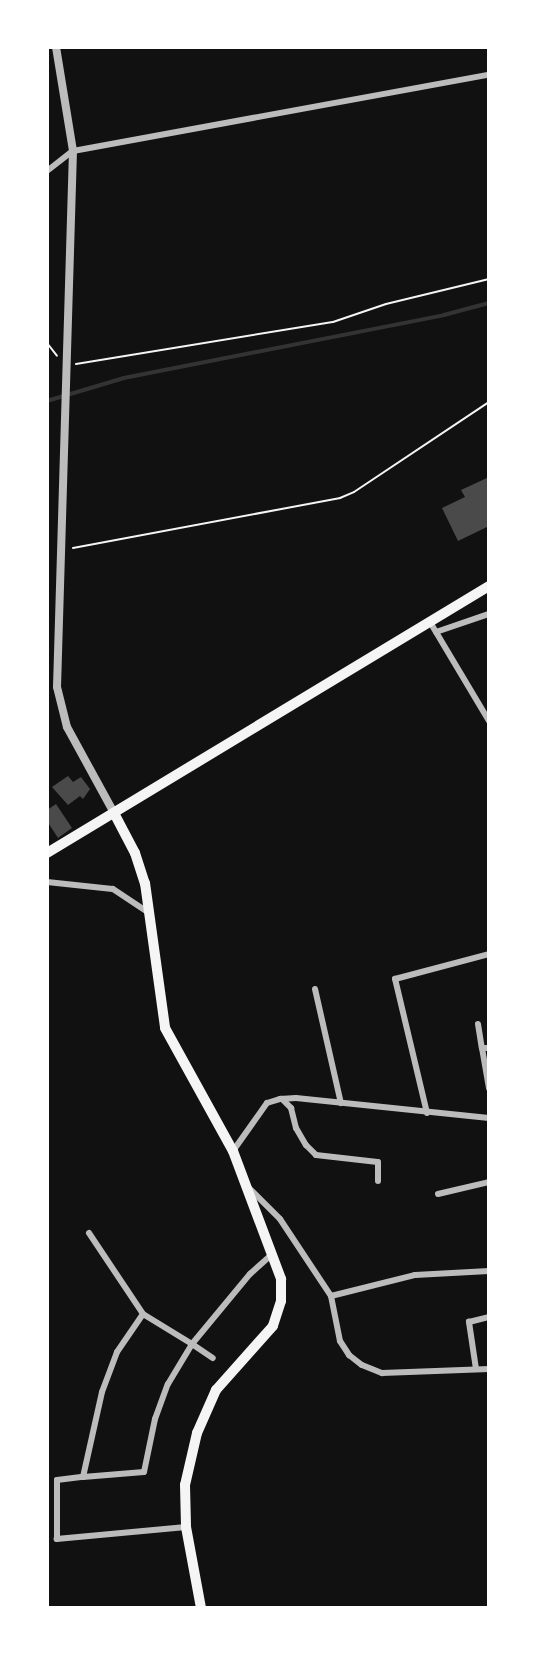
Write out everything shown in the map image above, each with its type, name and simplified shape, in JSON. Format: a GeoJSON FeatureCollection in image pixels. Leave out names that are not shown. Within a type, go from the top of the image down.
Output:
{"type":"FeatureCollection","features":[{"type":"Feature","properties":{"kind":"highway"},"geometry":{"type":"LineString","coordinates":[[47,853],[433,627],[489,586]]}},
{"type":"Feature","properties":{"kind":"main road"},"geometry":{"type":"LineString","coordinates":[[114,813],[135,853],[150,914],[165,1028],[233,1151],[250,1189],[281,1279],[281,1301],[273,1326],[216,1390],[197,1433],[185,1485],[186,1527],[201,1608]]}},
{"type":"Feature","properties":{"kind":"street"},"geometry":{"type":"LineString","coordinates":[[56,47],[72,151],[57,687],[62,712],[114,813]]}},
{"type":"Feature","properties":{"kind":"street"},"geometry":{"type":"LineString","coordinates":[[47,171],[72,151],[489,75]]}},
{"type":"Feature","properties":{"kind":"street"},"geometry":{"type":"LineString","coordinates":[[488,720],[433,627],[489,614]]}},
{"type":"Feature","properties":{"kind":"street"},"geometry":{"type":"LineString","coordinates":[[47,882],[113,889],[130,897],[150,914]]}},
{"type":"Feature","properties":{"kind":"street"},"geometry":{"type":"LineString","coordinates":[[427,1113],[395,979],[489,954]]}},
{"type":"Feature","properties":{"kind":"street"},"geometry":{"type":"LineString","coordinates":[[315,989],[341,1103]]}},
{"type":"Feature","properties":{"kind":"street"},"geometry":{"type":"LineString","coordinates":[[478,1024],[486,1048],[489,1088]]}},
{"type":"Feature","properties":{"kind":"street"},"geometry":{"type":"LineString","coordinates":[[233,1151],[267,1103],[282,1099],[489,1118]]}},
{"type":"Feature","properties":{"kind":"street"},"geometry":{"type":"LineString","coordinates":[[282,1099],[291,1108],[296,1128],[306,1145],[316,1155],[378,1162],[378,1181]]}},
{"type":"Feature","properties":{"kind":"street"},"geometry":{"type":"LineString","coordinates":[[438,1194],[489,1182]]}},
{"type":"Feature","properties":{"kind":"street"},"geometry":{"type":"LineString","coordinates":[[250,1189],[280,1219],[331,1296],[340,1341],[349,1355],[362,1365],[382,1373],[489,1369]]}},
{"type":"Feature","properties":{"kind":"street"},"geometry":{"type":"LineString","coordinates":[[89,1233],[143,1314],[213,1358]]}},
{"type":"Feature","properties":{"kind":"street"},"geometry":{"type":"LineString","coordinates":[[186,1527],[57,1539],[57,1480],[144,1472],[164,1395],[192,1344],[250,1274],[273,1253]]}},
{"type":"Feature","properties":{"kind":"street"},"geometry":{"type":"LineString","coordinates":[[331,1296],[415,1275],[489,1271]]}},
{"type":"Feature","properties":{"kind":"street"},"geometry":{"type":"LineString","coordinates":[[83,1477],[102,1392],[117,1352],[143,1314]]}},
{"type":"Feature","properties":{"kind":"street"},"geometry":{"type":"LineString","coordinates":[[477,1369],[469,1321],[489,1317]]}},
{"type":"Feature","properties":{"kind":"path"},"geometry":{"type":"LineString","coordinates":[[47,343],[66,369],[333,322],[386,304],[489,279]]}},
{"type":"Feature","properties":{"kind":"path"},"geometry":{"type":"LineString","coordinates":[[59,550],[340,498],[354,492],[489,402]]}},
{"type":"Feature","properties":{"kind":"building"},"geometry":{"type":"Polygon","coordinates":[[[489,477],[489,526],[458,541],[442,508],[465,497],[461,490],[489,477]]]}},
{"type":"Feature","properties":{"kind":"building"},"geometry":{"type":"Polygon","coordinates":[[[68,776],[73,782],[81,777],[90,789],[83,799],[80,796],[68,805],[52,787],[68,776]]]}},
{"type":"Feature","properties":{"kind":"building"},"geometry":{"type":"Polygon","coordinates":[[[56,804],[72,828],[58,838],[47,821],[47,810],[56,804]]]}},
{"type":"Feature","properties":{"kind":"waterway"},"geometry":{"type":"LineString","coordinates":[[47,401],[124,378],[444,315],[489,303]]}}]}
